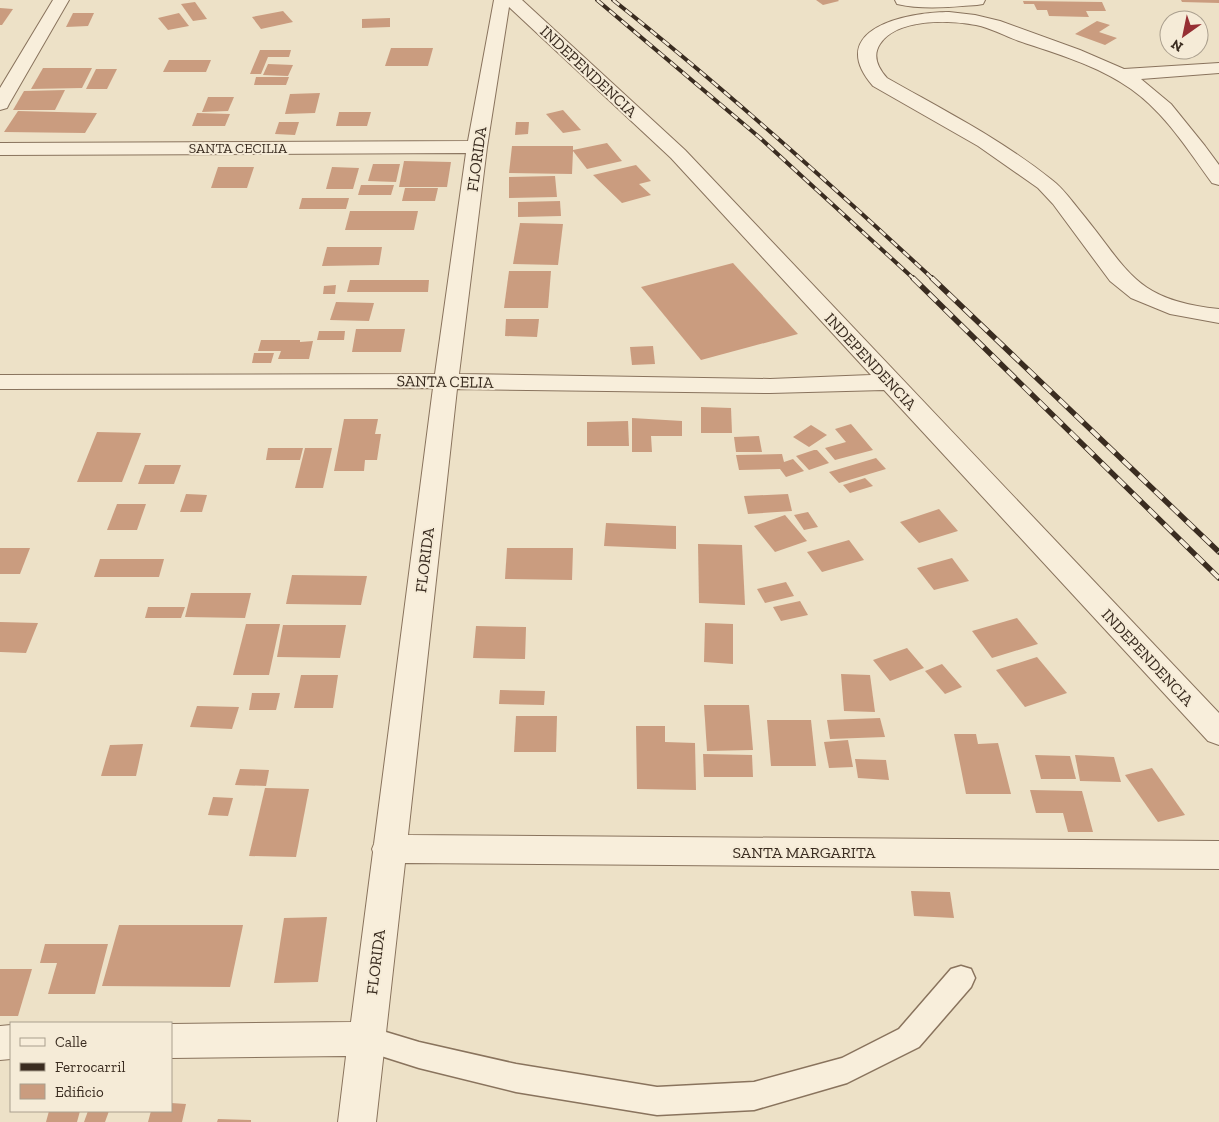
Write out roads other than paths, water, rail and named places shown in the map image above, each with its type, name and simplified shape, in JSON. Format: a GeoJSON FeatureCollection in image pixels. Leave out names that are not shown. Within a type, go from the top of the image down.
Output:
{"type":"FeatureCollection","features":[{"type":"Feature","properties":{"kind":"street"},"geometry":{"type":"LineString","coordinates":[[0,104],[61,0]]}},
{"type":"Feature","properties":{"kind":"street","name":"FLORIDA"},"geometry":{"type":"LineString","coordinates":[[357,1122],[388,848],[476,148],[502,0]]}},
{"type":"Feature","properties":{"kind":"street","name":"INDEPENDENCIA"},"geometry":{"type":"LineString","coordinates":[[512,0],[678,154],[1219,733]]}},
{"type":"Feature","properties":{"kind":"street"},"geometry":{"type":"LineString","coordinates":[[903,0],[937,3],[977,0],[976,20]]}},
{"type":"Feature","properties":{"kind":"street"},"geometry":{"type":"LineString","coordinates":[[1219,179],[1171,114],[1123,75],[1076,55],[976,20],[928,18],[901,22],[878,34],[865,62],[868,69],[880,82],[995,147],[1046,185],[1082,226],[1118,276],[1132,289],[1161,304],[1196,314],[1219,316]]}},
{"type":"Feature","properties":{"kind":"street"},"geometry":{"type":"LineString","coordinates":[[1123,75],[1219,68]]}},
{"type":"Feature","properties":{"kind":"street","name":"SANTA CECILIA"},"geometry":{"type":"LineString","coordinates":[[0,149],[476,148]]}},
{"type":"Feature","properties":{"kind":"street","name":"SANTA CELIA"},"geometry":{"type":"LineString","coordinates":[[0,382],[446,381],[760,386],[890,382]]}},
{"type":"Feature","properties":{"kind":"street","name":"SANTA MARGARITA"},"geometry":{"type":"LineString","coordinates":[[388,848],[1219,855]]}},
{"type":"Feature","properties":{"kind":"street"},"geometry":{"type":"LineString","coordinates":[[172,1041],[366,1039]]}},
{"type":"Feature","properties":{"kind":"lane"},"geometry":{"type":"LineString","coordinates":[[366,1039],[419,1055],[516,1078],[657,1101],[754,1096],[847,1070],[909,1038],[961,978]]}},
{"type":"Feature","properties":{"kind":"railway"},"geometry":{"type":"LineString","coordinates":[[597,0],[759,137],[914,279]]}},
{"type":"Feature","properties":{"kind":"railway"},"geometry":{"type":"LineString","coordinates":[[613,0],[776,137],[933,279]]}},
{"type":"Feature","properties":{"kind":"railway"},"geometry":{"type":"LineString","coordinates":[[913,278],[1219,578]]}},
{"type":"Feature","properties":{"kind":"railway"},"geometry":{"type":"LineString","coordinates":[[932,278],[1219,552]]}}]}
